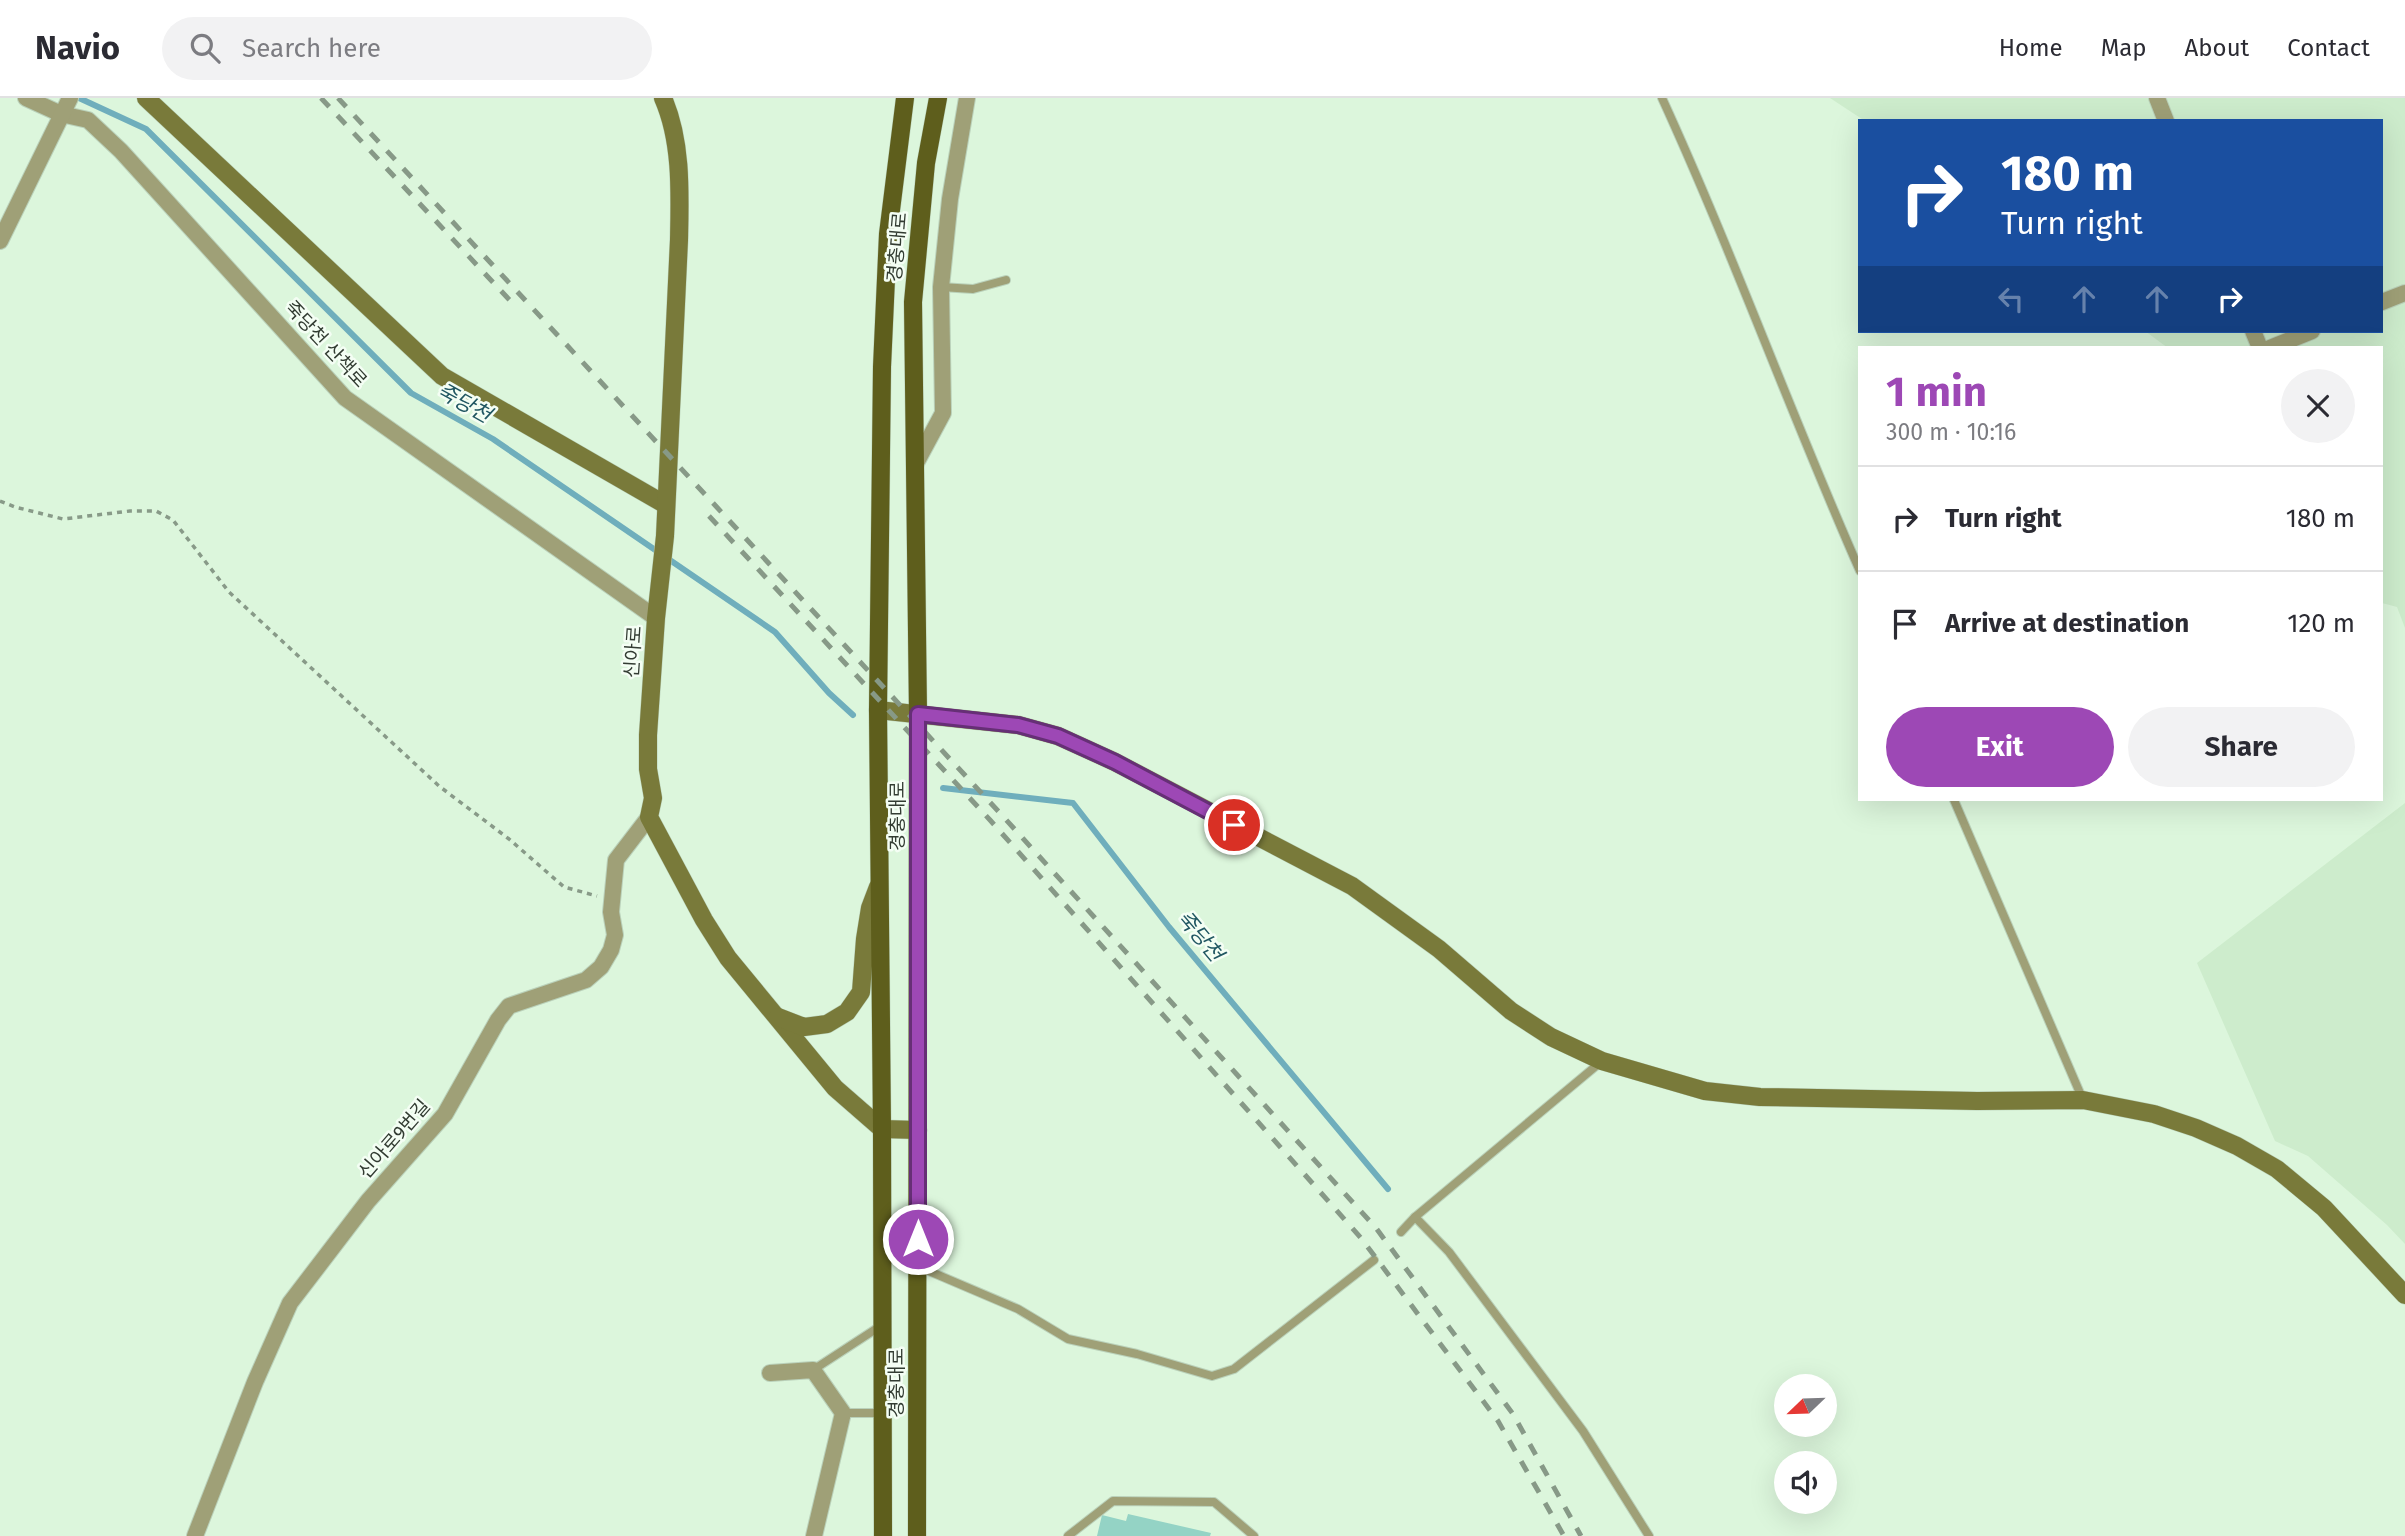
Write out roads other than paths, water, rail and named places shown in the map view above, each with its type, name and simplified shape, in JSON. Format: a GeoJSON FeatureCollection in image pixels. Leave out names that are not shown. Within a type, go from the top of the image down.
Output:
{"type":"FeatureCollection","features":[{"type":"Feature","properties":{"kind":"main road","name":"경충대로"},"geometry":{"type":"LineString","coordinates":[[883,1536],[878,710],[884,302],[891,208],[905,98]]}},
{"type":"Feature","properties":{"kind":"main road","name":"경충대로"},"geometry":{"type":"LineString","coordinates":[[916,1536],[918,714],[913,302],[926,163],[938,98]]}},
{"type":"Feature","properties":{"kind":"street","name":"죽당천 산책로"},"geometry":{"type":"LineString","coordinates":[[26,98],[66,106],[88,120],[121,151],[345,398],[656,618]]}},
{"type":"Feature","properties":{"kind":"street"},"geometry":{"type":"LineString","coordinates":[[146,98],[442,376],[666,505]]}},
{"type":"Feature","properties":{"kind":"street","name":"신아로"},"geometry":{"type":"LineString","coordinates":[[649,817],[653,798],[648,769],[656,618],[666,505],[680,192],[672,125],[663,98]]}},
{"type":"Feature","properties":{"kind":"street"},"geometry":{"type":"LineString","coordinates":[[915,465],[943,413],[941,287],[950,199],[967,98]]}},
{"type":"Feature","properties":{"kind":"street"},"geometry":{"type":"LineString","coordinates":[[2157,98],[2165,119]]}},
{"type":"Feature","properties":{"kind":"street"},"geometry":{"type":"LineString","coordinates":[[0,241],[66,106]]}},
{"type":"Feature","properties":{"kind":"street"},"geometry":{"type":"LineString","coordinates":[[2383,302],[2405,293]]}},
{"type":"Feature","properties":{"kind":"street"},"geometry":{"type":"LineString","coordinates":[[2275,346],[2307,333]]}},
{"type":"Feature","properties":{"kind":"street"},"geometry":{"type":"LineString","coordinates":[[878,710],[1018,725],[1058,736],[1115,762],[1352,886],[1440,949],[1511,1011],[1550,1037],[1602,1061],[1705,1091],[1760,1097],[2082,1100],[2154,1114],[2196,1128],[2237,1146],[2277,1170],[2324,1208],[2405,1295]]}},
{"type":"Feature","properties":{"kind":"street"},"geometry":{"type":"LineString","coordinates":[[649,817],[727,958],[835,1088],[882,1129],[918,1130]]}},
{"type":"Feature","properties":{"kind":"street","name":"신아로9번길"},"geometry":{"type":"LineString","coordinates":[[195,1536],[255,1382],[290,1303],[368,1201],[445,1114],[498,1020],[509,1006],[586,981],[601,967],[611,950],[615,935],[611,912],[616,860],[649,817]]}},
{"type":"Feature","properties":{"kind":"street"},"geometry":{"type":"LineString","coordinates":[[775,1016],[804,1027],[827,1024],[847,1012],[861,992],[864,939],[870,908],[878,887]]}},
{"type":"Feature","properties":{"kind":"street"},"geometry":{"type":"LineString","coordinates":[[770,1373],[813,1370],[843,1413],[814,1536]]}},
{"type":"Feature","properties":{"kind":"lane"},"geometry":{"type":"LineString","coordinates":[[1662,98],[1704,190],[1816,473],[1858,567]]}},
{"type":"Feature","properties":{"kind":"lane"},"geometry":{"type":"LineString","coordinates":[[941,287],[973,289],[1006,281]]}},
{"type":"Feature","properties":{"kind":"lane"},"geometry":{"type":"LineString","coordinates":[[1954,801],[2082,1100]]}},
{"type":"Feature","properties":{"kind":"lane"},"geometry":{"type":"LineString","coordinates":[[1401,1231],[1602,1061]]}},
{"type":"Feature","properties":{"kind":"lane"},"geometry":{"type":"LineString","coordinates":[[1415,1217],[1449,1252],[1583,1431],[1649,1536]]}},
{"type":"Feature","properties":{"kind":"lane"},"geometry":{"type":"LineString","coordinates":[[917,1266],[1018,1309],[1068,1339],[1137,1354],[1212,1376],[1234,1369],[1374,1260]]}},
{"type":"Feature","properties":{"kind":"lane"},"geometry":{"type":"LineString","coordinates":[[813,1370],[882,1325]]}},
{"type":"Feature","properties":{"kind":"lane"},"geometry":{"type":"LineString","coordinates":[[843,1413],[881,1413]]}},
{"type":"Feature","properties":{"kind":"lane"},"geometry":{"type":"LineString","coordinates":[[1068,1536],[1113,1501],[1214,1502],[1254,1536]]}},
{"type":"Feature","properties":{"kind":"waterway","name":"죽당천"},"geometry":{"type":"LineString","coordinates":[[79,98],[146,129],[411,393],[493,439],[775,632],[829,693],[853,715]]}},
{"type":"Feature","properties":{"kind":"waterway","name":"죽당천"},"geometry":{"type":"LineString","coordinates":[[943,788],[1073,803],[1169,927],[1388,1189]]}},
{"type":"Feature","properties":{"kind":"railway"},"geometry":{"type":"LineString","coordinates":[[321,98],[517,308]]}},
{"type":"Feature","properties":{"kind":"railway"},"geometry":{"type":"LineString","coordinates":[[338,98],[999,812],[1376,1228],[1513,1414],[1581,1536]]}},
{"type":"Feature","properties":{"kind":"railway"},"geometry":{"type":"LineString","coordinates":[[709,516],[990,820],[1361,1238],[1498,1421],[1564,1536]]}}]}
